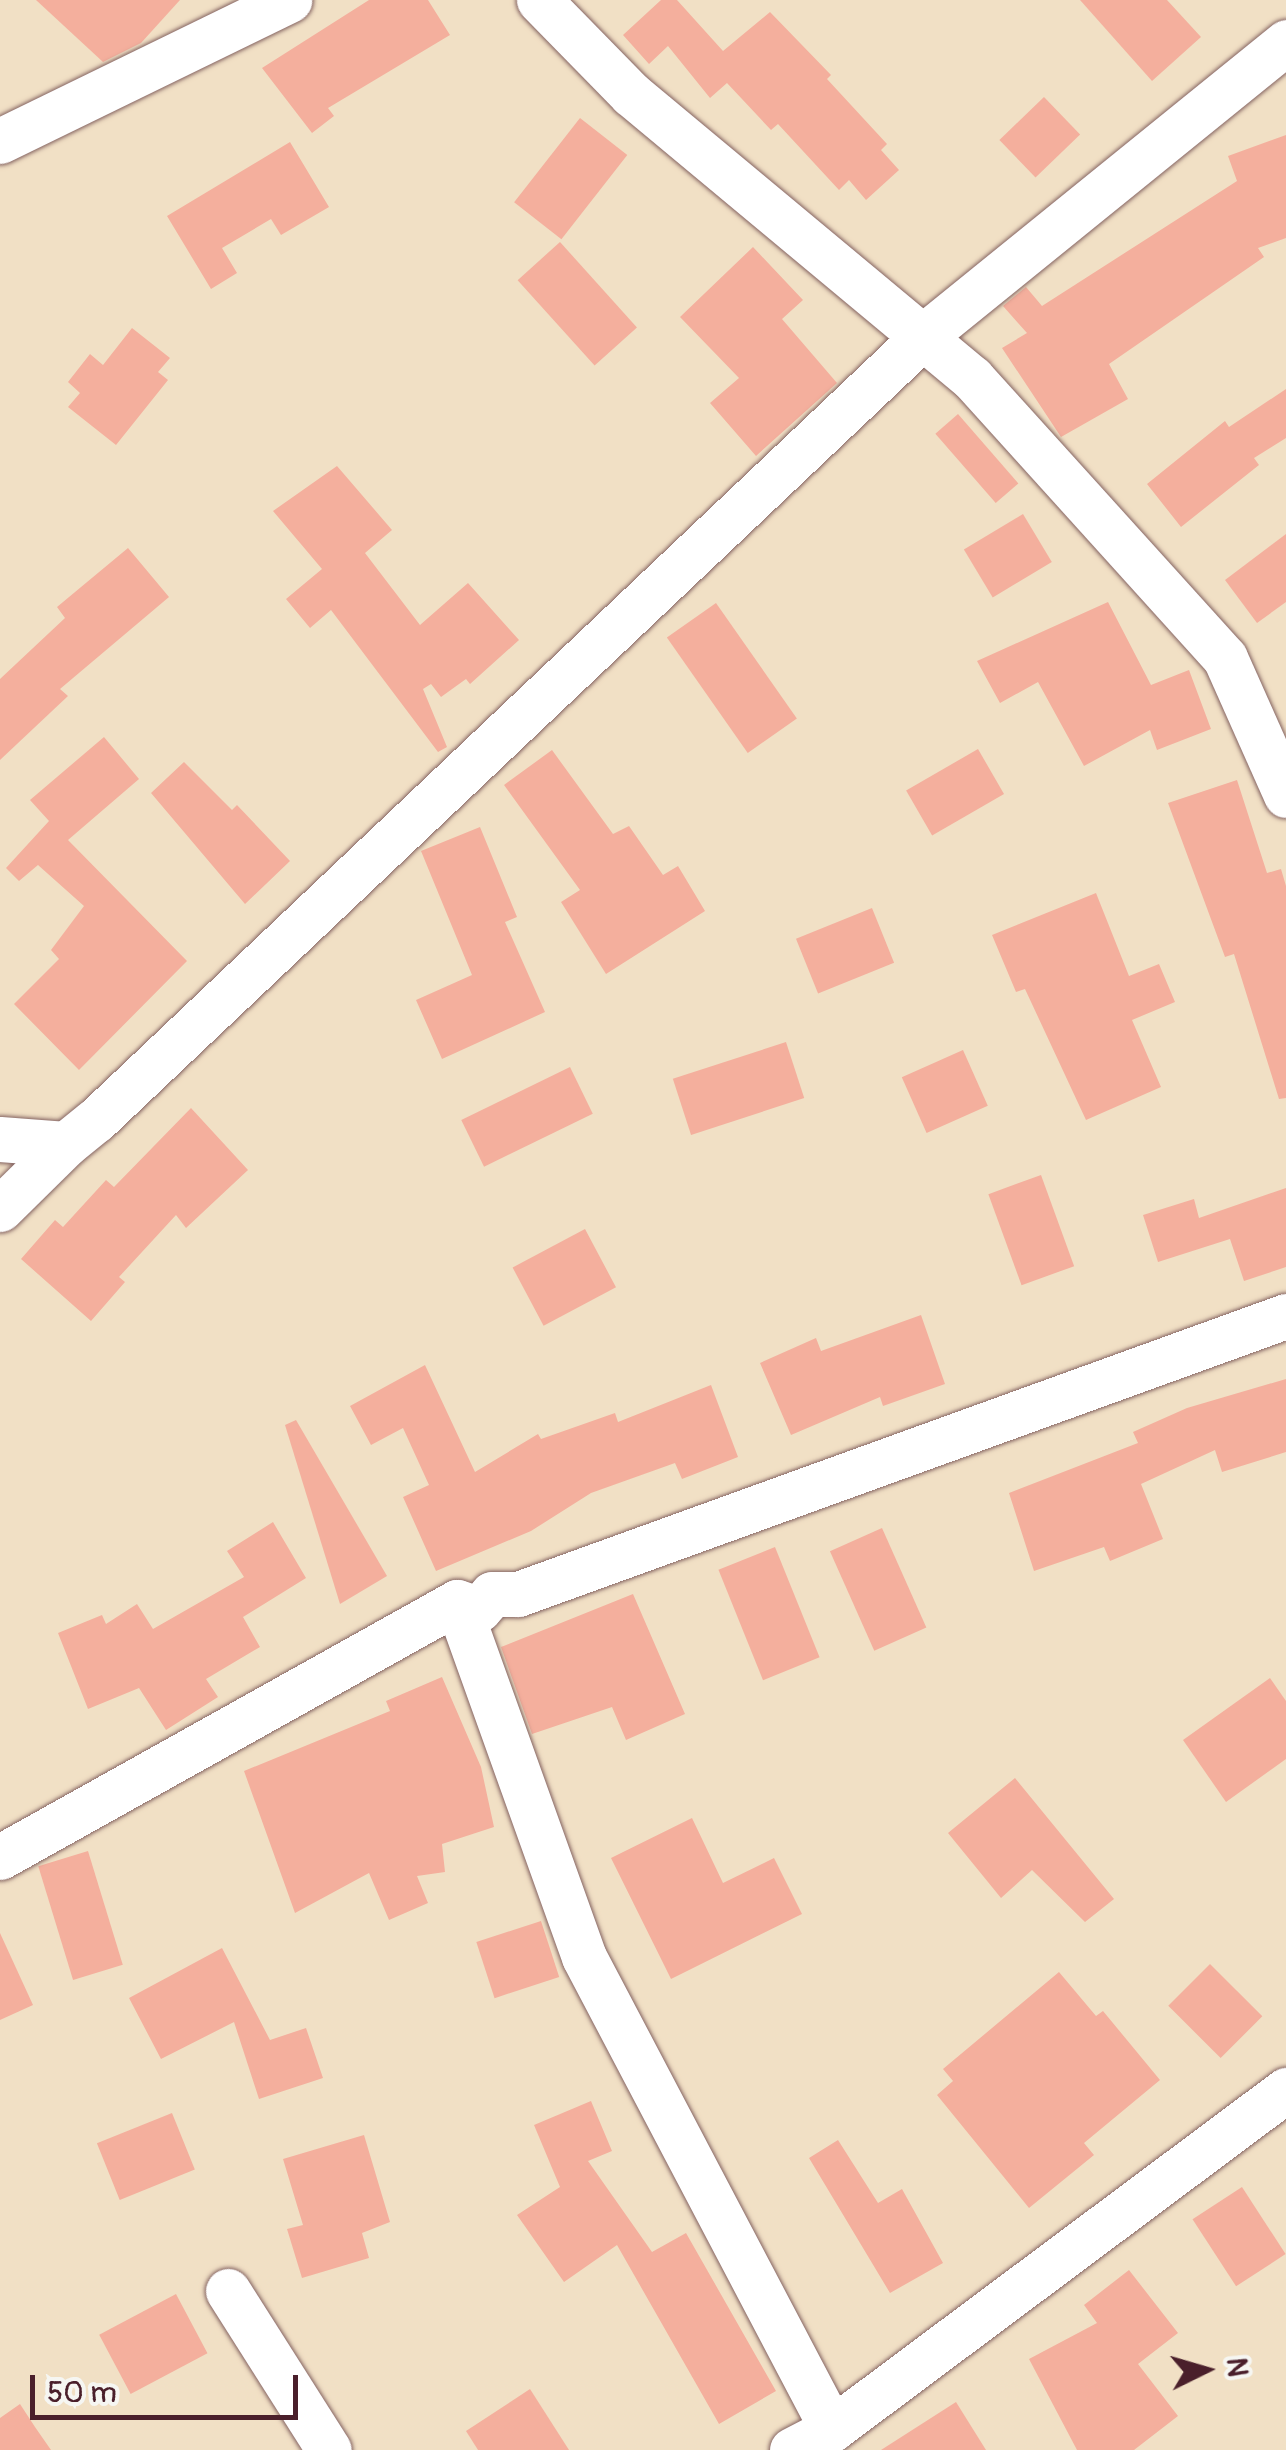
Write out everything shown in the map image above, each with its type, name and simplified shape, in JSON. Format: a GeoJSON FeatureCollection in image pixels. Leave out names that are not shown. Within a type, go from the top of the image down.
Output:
{"type":"FeatureCollection","features":[{"type":"Feature","properties":{"kind":"street"},"geometry":{"type":"LineString","coordinates":[[0,141],[289,0]]}},
{"type":"Feature","properties":{"kind":"street"},"geometry":{"type":"LineString","coordinates":[[539,0],[631,94],[926,334],[1225,658],[1286,795]]}},
{"type":"Feature","properties":{"kind":"street"},"geometry":{"type":"LineString","coordinates":[[0,1209],[926,334],[1286,42]]}},
{"type":"Feature","properties":{"kind":"street"},"geometry":{"type":"LineString","coordinates":[[0,1140],[66,1144]]}},
{"type":"Feature","properties":{"kind":"street"},"geometry":{"type":"LineString","coordinates":[[0,1857],[457,1602],[479,1609],[492,1594],[518,1594],[1286,1316]]}},
{"type":"Feature","properties":{"kind":"street"},"geometry":{"type":"LineString","coordinates":[[457,1602],[584,1957],[832,2429]]}},
{"type":"Feature","properties":{"kind":"street"},"geometry":{"type":"LineString","coordinates":[[792,2450],[832,2429],[1286,2090]]}},
{"type":"Feature","properties":{"kind":"street"},"geometry":{"type":"LineString","coordinates":[[228,2292],[328,2450]]}},
{"type":"Feature","properties":{"kind":"building"},"geometry":{"type":"Polygon","coordinates":[[[36,0],[180,0],[141,43],[103,62],[36,0]]]}},
{"type":"Feature","properties":{"kind":"building"},"geometry":{"type":"Polygon","coordinates":[[[369,0],[428,0],[450,35],[328,108],[334,116],[312,133],[262,68],[369,0]]]}},
{"type":"Feature","properties":{"kind":"building"},"geometry":{"type":"Polygon","coordinates":[[[661,0],[677,0],[723,51],[770,12],[831,75],[827,79],[887,144],[881,150],[899,170],[866,200],[849,180],[839,190],[778,124],[771,130],[727,83],[710,98],[668,46],[649,64],[623,35],[661,0]]]}},
{"type":"Feature","properties":{"kind":"building"},"geometry":{"type":"Polygon","coordinates":[[[1080,0],[1167,0],[1201,37],[1152,81],[1080,0]]]}},
{"type":"Feature","properties":{"kind":"building"},"geometry":{"type":"Polygon","coordinates":[[[1044,97],[1080,134],[1036,177],[999,140],[1044,97]]]}},
{"type":"Feature","properties":{"kind":"building"},"geometry":{"type":"Polygon","coordinates":[[[580,118],[627,155],[561,239],[514,202],[580,118]]]}},
{"type":"Feature","properties":{"kind":"building"},"geometry":{"type":"Polygon","coordinates":[[[1286,135],[1286,238],[1258,248],[1264,257],[1109,364],[1128,399],[1061,437],[1002,348],[1027,333],[1003,306],[1026,287],[1042,306],[1237,181],[1228,156],[1286,135]]]}},
{"type":"Feature","properties":{"kind":"building"},"geometry":{"type":"Polygon","coordinates":[[[290,142],[329,207],[281,235],[271,219],[222,248],[237,273],[211,289],[167,216],[290,142]]]}},
{"type":"Feature","properties":{"kind":"building"},"geometry":{"type":"Polygon","coordinates":[[[560,242],[637,327],[595,366],[518,280],[560,242]]]}},
{"type":"Feature","properties":{"kind":"building"},"geometry":{"type":"Polygon","coordinates":[[[753,247],[803,300],[782,319],[837,383],[756,456],[710,403],[739,378],[680,317],[753,247]]]}},
{"type":"Feature","properties":{"kind":"building"},"geometry":{"type":"Polygon","coordinates":[[[132,328],[170,358],[158,372],[168,380],[116,445],[68,407],[80,393],[68,382],[90,354],[103,365],[132,328]]]}},
{"type":"Feature","properties":{"kind":"building"},"geometry":{"type":"Polygon","coordinates":[[[1286,389],[1286,438],[1254,458],[1259,465],[1181,527],[1147,484],[1225,421],[1229,427],[1286,389]]]}},
{"type":"Feature","properties":{"kind":"building"},"geometry":{"type":"Polygon","coordinates":[[[958,414],[1018,483],[996,503],[935,434],[958,414]]]}},
{"type":"Feature","properties":{"kind":"building"},"geometry":{"type":"Polygon","coordinates":[[[337,466],[392,530],[365,553],[420,625],[468,583],[519,640],[470,684],[466,679],[441,697],[431,684],[423,689],[447,747],[438,752],[331,610],[310,628],[286,599],[322,569],[273,511],[337,466]]]}},
{"type":"Feature","properties":{"kind":"building"},"geometry":{"type":"Polygon","coordinates":[[[1023,514],[1052,562],[993,598],[964,550],[1023,514]]]}},
{"type":"Feature","properties":{"kind":"building"},"geometry":{"type":"Polygon","coordinates":[[[1286,534],[1286,602],[1257,623],[1225,580],[1286,534]]]}},
{"type":"Feature","properties":{"kind":"building"},"geometry":{"type":"Polygon","coordinates":[[[128,548],[169,597],[60,689],[68,696],[0,760],[0,679],[65,618],[57,607],[128,548]]]}},
{"type":"Feature","properties":{"kind":"building"},"geometry":{"type":"Polygon","coordinates":[[[1108,602],[1151,685],[1189,670],[1211,729],[1157,750],[1150,730],[1084,766],[1038,682],[1000,703],[977,661],[1108,602]]]}},
{"type":"Feature","properties":{"kind":"building"},"geometry":{"type":"Polygon","coordinates":[[[716,603],[797,719],[748,753],[667,637],[716,603]]]}},
{"type":"Feature","properties":{"kind":"building"},"geometry":{"type":"Polygon","coordinates":[[[104,737],[139,779],[68,840],[187,961],[79,1070],[14,1004],[59,959],[51,950],[84,906],[38,865],[19,881],[6,868],[49,821],[30,800],[104,737]]]}},
{"type":"Feature","properties":{"kind":"building"},"geometry":{"type":"Polygon","coordinates":[[[978,749],[1004,794],[932,836],[906,790],[978,749]]]}},
{"type":"Feature","properties":{"kind":"building"},"geometry":{"type":"Polygon","coordinates":[[[552,750],[613,834],[629,826],[663,875],[678,866],[705,911],[606,974],[561,902],[580,890],[504,785],[552,750]]]}},
{"type":"Feature","properties":{"kind":"building"},"geometry":{"type":"Polygon","coordinates":[[[184,762],[232,810],[237,805],[290,861],[245,904],[151,793],[184,762]]]}},
{"type":"Feature","properties":{"kind":"building"},"geometry":{"type":"Polygon","coordinates":[[[1237,780],[1267,873],[1281,869],[1286,886],[1286,1098],[1279,1099],[1234,954],[1225,957],[1168,803],[1237,780]]]}},
{"type":"Feature","properties":{"kind":"building"},"geometry":{"type":"Polygon","coordinates":[[[480,827],[517,917],[505,922],[545,1012],[442,1059],[416,1000],[472,975],[421,851],[480,827]]]}},
{"type":"Feature","properties":{"kind":"building"},"geometry":{"type":"Polygon","coordinates":[[[1096,893],[1129,976],[1159,964],[1175,1002],[1132,1020],[1161,1087],[1086,1120],[1025,989],[1016,992],[992,935],[1096,893]]]}},
{"type":"Feature","properties":{"kind":"building"},"geometry":{"type":"Polygon","coordinates":[[[872,908],[894,963],[818,993],[796,939],[872,908]]]}},
{"type":"Feature","properties":{"kind":"building"},"geometry":{"type":"Polygon","coordinates":[[[786,1042],[804,1098],[691,1135],[673,1079],[786,1042]]]}},
{"type":"Feature","properties":{"kind":"building"},"geometry":{"type":"Polygon","coordinates":[[[963,1050],[988,1106],[927,1133],[902,1077],[963,1050]]]}},
{"type":"Feature","properties":{"kind":"building"},"geometry":{"type":"Polygon","coordinates":[[[570,1067],[593,1114],[484,1167],[461,1120],[570,1067]]]}},
{"type":"Feature","properties":{"kind":"building"},"geometry":{"type":"Polygon","coordinates":[[[191,1108],[248,1170],[186,1228],[176,1215],[119,1277],[125,1282],[91,1321],[21,1259],[55,1220],[63,1227],[106,1180],[114,1187],[191,1108]]]}},
{"type":"Feature","properties":{"kind":"building"},"geometry":{"type":"Polygon","coordinates":[[[1041,1175],[1074,1266],[1022,1285],[988,1194],[1041,1175]]]}},
{"type":"Feature","properties":{"kind":"building"},"geometry":{"type":"Polygon","coordinates":[[[1286,1188],[1286,1267],[1244,1281],[1230,1239],[1158,1262],[1143,1215],[1194,1199],[1199,1218],[1286,1188]]]}},
{"type":"Feature","properties":{"kind":"building"},"geometry":{"type":"Polygon","coordinates":[[[585,1229],[616,1287],[544,1326],[513,1267],[585,1229]]]}},
{"type":"Feature","properties":{"kind":"building"},"geometry":{"type":"Polygon","coordinates":[[[921,1315],[945,1384],[883,1406],[880,1397],[791,1435],[760,1363],[816,1338],[821,1351],[921,1315]]]}},
{"type":"Feature","properties":{"kind":"building"},"geometry":{"type":"Polygon","coordinates":[[[425,1365],[475,1472],[538,1434],[541,1439],[615,1413],[618,1422],[711,1385],[738,1457],[682,1479],[675,1463],[591,1493],[531,1531],[436,1571],[403,1497],[429,1485],[403,1428],[371,1445],[350,1406],[425,1365]]]}},
{"type":"Feature","properties":{"kind":"building"},"geometry":{"type":"Polygon","coordinates":[[[1286,1379],[1286,1452],[1222,1472],[1215,1450],[1141,1484],[1163,1539],[1110,1561],[1104,1547],[1034,1571],[1009,1493],[1138,1443],[1133,1432],[1187,1408],[1286,1379]]]}},
{"type":"Feature","properties":{"kind":"building"},"geometry":{"type":"Polygon","coordinates":[[[296,1420],[387,1576],[340,1604],[285,1425],[296,1420]]]}},
{"type":"Feature","properties":{"kind":"building"},"geometry":{"type":"Polygon","coordinates":[[[273,1522],[306,1578],[243,1617],[260,1647],[206,1679],[218,1697],[166,1730],[139,1688],[88,1709],[58,1633],[102,1615],[106,1624],[137,1604],[153,1629],[244,1577],[227,1551],[273,1522]]]}},
{"type":"Feature","properties":{"kind":"building"},"geometry":{"type":"Polygon","coordinates":[[[882,1528],[926,1628],[874,1651],[830,1551],[882,1528]]]}},
{"type":"Feature","properties":{"kind":"building"},"geometry":{"type":"Polygon","coordinates":[[[775,1547],[820,1657],[763,1680],[718,1570],[775,1547]]]}},
{"type":"Feature","properties":{"kind":"building"},"geometry":{"type":"Polygon","coordinates":[[[633,1594],[685,1714],[626,1740],[612,1707],[532,1734],[501,1647],[633,1594]]]}},
{"type":"Feature","properties":{"kind":"building"},"geometry":{"type":"Polygon","coordinates":[[[442,1677],[481,1767],[494,1827],[442,1844],[445,1872],[417,1876],[428,1903],[389,1920],[369,1873],[295,1913],[244,1771],[390,1711],[386,1701],[442,1677]]]}},
{"type":"Feature","properties":{"kind":"building"},"geometry":{"type":"Polygon","coordinates":[[[1270,1678],[1286,1701],[1286,1759],[1226,1802],[1183,1740],[1270,1678]]]}},
{"type":"Feature","properties":{"kind":"building"},"geometry":{"type":"Polygon","coordinates":[[[1015,1778],[1114,1899],[1085,1922],[1032,1870],[1001,1898],[948,1833],[1015,1778]]]}},
{"type":"Feature","properties":{"kind":"building"},"geometry":{"type":"Polygon","coordinates":[[[692,1818],[723,1883],[774,1858],[802,1914],[671,1979],[611,1858],[692,1818]]]}},
{"type":"Feature","properties":{"kind":"building"},"geometry":{"type":"Polygon","coordinates":[[[88,1851],[123,1965],[73,1980],[38,1866],[88,1851]]]}},
{"type":"Feature","properties":{"kind":"building"},"geometry":{"type":"Polygon","coordinates":[[[541,1921],[559,1977],[495,1998],[476,1942],[541,1921]]]}},
{"type":"Feature","properties":{"kind":"building"},"geometry":{"type":"Polygon","coordinates":[[[0,1933],[33,2005],[0,2020],[0,1933]]]}},
{"type":"Feature","properties":{"kind":"building"},"geometry":{"type":"Polygon","coordinates":[[[222,1948],[270,2040],[306,2028],[323,2078],[259,2099],[234,2022],[161,2059],[129,1998],[222,1948]]]}},
{"type":"Feature","properties":{"kind":"building"},"geometry":{"type":"Polygon","coordinates":[[[1210,1964],[1262,2016],[1221,2058],[1168,2006],[1210,1964]]]}},
{"type":"Feature","properties":{"kind":"building"},"geometry":{"type":"Polygon","coordinates":[[[1059,1972],[1096,2016],[1103,2011],[1160,2080],[1084,2143],[1094,2155],[1029,2208],[937,2095],[953,2081],[943,2069],[1059,1972]]]}},
{"type":"Feature","properties":{"kind":"building"},"geometry":{"type":"Polygon","coordinates":[[[591,2101],[612,2151],[588,2161],[652,2252],[686,2233],[776,2391],[719,2424],[617,2245],[564,2282],[517,2215],[560,2187],[534,2125],[591,2101]]]}},
{"type":"Feature","properties":{"kind":"building"},"geometry":{"type":"Polygon","coordinates":[[[172,2113],[195,2170],[120,2200],[97,2143],[172,2113]]]}},
{"type":"Feature","properties":{"kind":"building"},"geometry":{"type":"Polygon","coordinates":[[[364,2135],[390,2222],[362,2233],[369,2258],[302,2278],[287,2229],[303,2225],[283,2159],[364,2135]]]}},
{"type":"Feature","properties":{"kind":"building"},"geometry":{"type":"Polygon","coordinates":[[[838,2140],[878,2203],[902,2189],[943,2263],[890,2293],[809,2158],[838,2140]]]}},
{"type":"Feature","properties":{"kind":"building"},"geometry":{"type":"Polygon","coordinates":[[[1242,2187],[1286,2254],[1236,2286],[1193,2219],[1242,2187]]]}},
{"type":"Feature","properties":{"kind":"building"},"geometry":{"type":"Polygon","coordinates":[[[1129,2270],[1178,2333],[1138,2364],[1178,2416],[1134,2450],[1077,2450],[1029,2359],[1097,2323],[1084,2305],[1129,2270]]]}},
{"type":"Feature","properties":{"kind":"building"},"geometry":{"type":"Polygon","coordinates":[[[176,2294],[207,2353],[131,2394],[99,2335],[176,2294]]]}},
{"type":"Feature","properties":{"kind":"building"},"geometry":{"type":"Polygon","coordinates":[[[530,2389],[569,2450],[478,2450],[466,2431],[530,2389]]]}},
{"type":"Feature","properties":{"kind":"building"},"geometry":{"type":"Polygon","coordinates":[[[956,2402],[986,2450],[881,2450],[956,2402]]]}},
{"type":"Feature","properties":{"kind":"building"},"geometry":{"type":"Polygon","coordinates":[[[20,2404],[51,2450],[0,2450],[0,2418],[20,2404]]]}}]}
